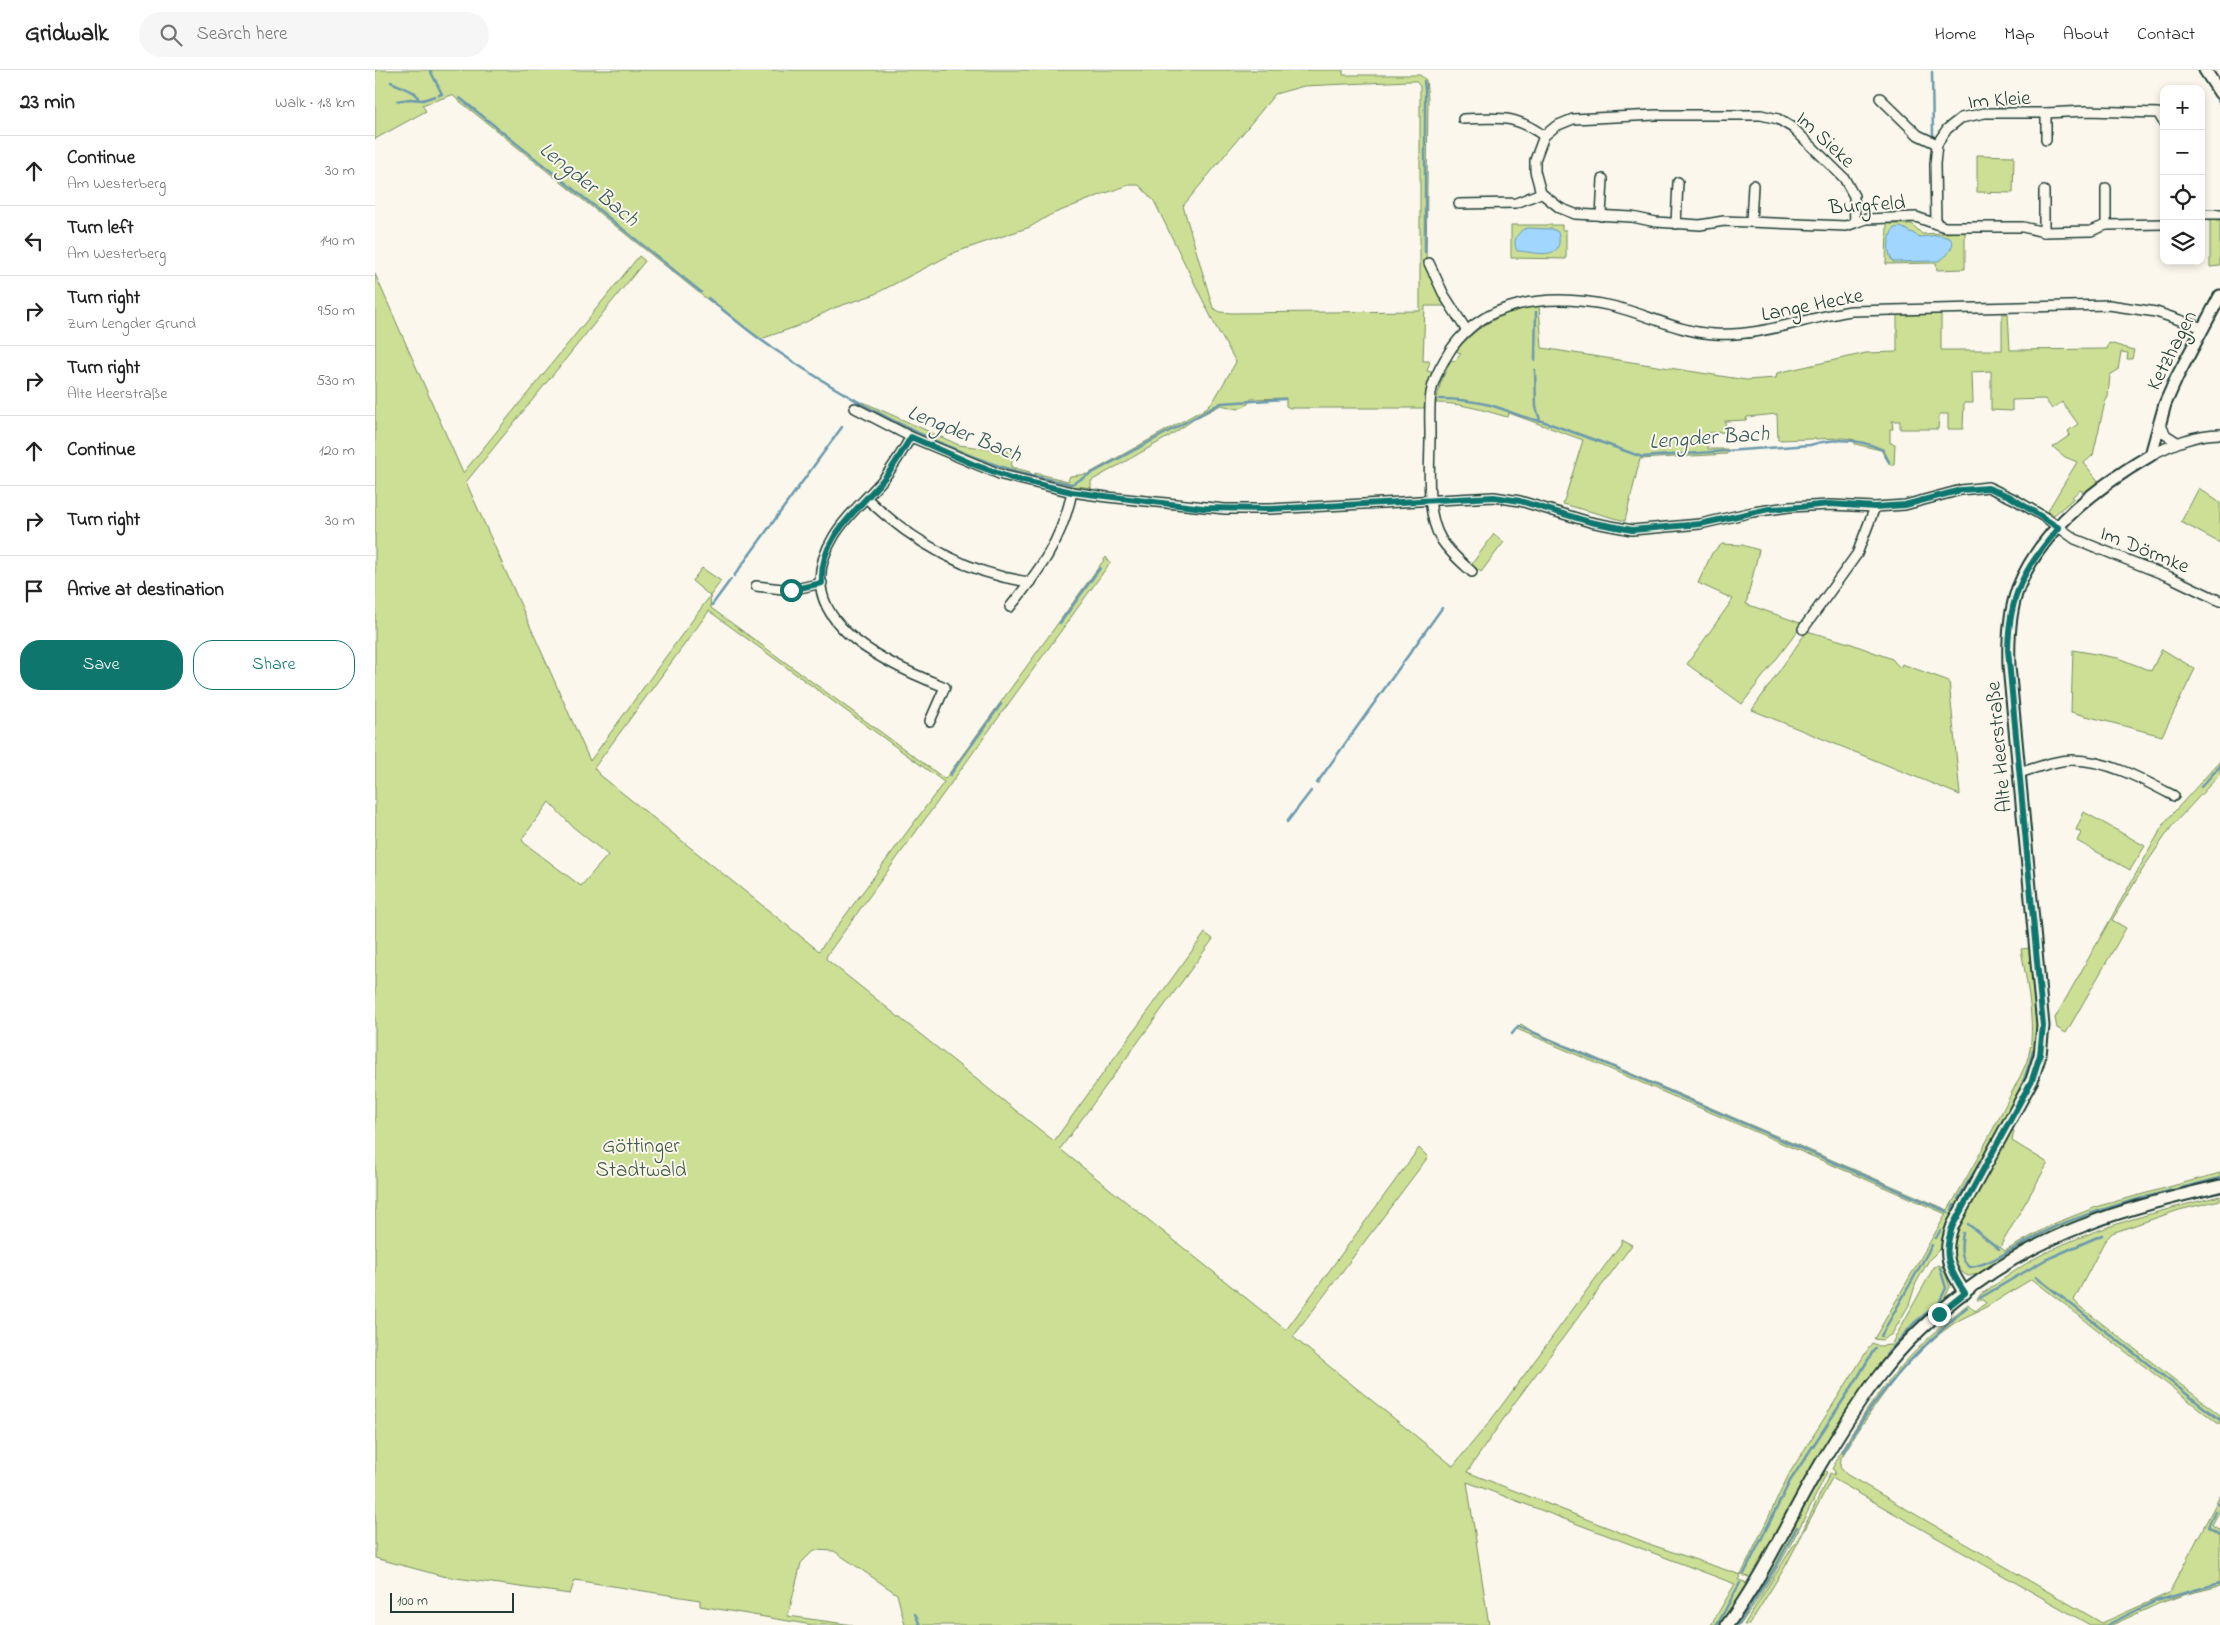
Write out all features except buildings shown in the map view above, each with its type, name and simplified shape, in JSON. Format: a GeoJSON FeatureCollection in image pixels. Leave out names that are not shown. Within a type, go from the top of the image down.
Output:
{"type":"FeatureCollection","features":[{"type":"Feature","properties":{"kind":"main road"},"geometry":{"type":"LineString","coordinates":[[2207,72],[2220,93]]}},
{"type":"Feature","properties":{"kind":"main road","name":"Ketzhagen"},"geometry":{"type":"LineString","coordinates":[[2151,455],[2159,422],[2177,377],[2220,296]]}},
{"type":"Feature","properties":{"kind":"main road","name":"Alte Heerstraße"},"geometry":{"type":"LineString","coordinates":[[1965,1293],[1953,1274],[1949,1262],[1947,1254],[1948,1239],[1953,1225],[1992,1156],[2034,1075],[2040,1055],[2043,1026],[2008,650],[2011,616],[2018,589],[2029,564],[2059,528],[2074,511],[2099,490],[2151,455]]}},
{"type":"Feature","properties":{"kind":"main road"},"geometry":{"type":"LineString","coordinates":[[1727,1625],[1755,1582],[1820,1465],[1878,1376],[1924,1327],[1985,1277],[2034,1247],[2081,1226],[2138,1207],[2220,1186]]}},
{"type":"Feature","properties":{"kind":"street"},"geometry":{"type":"LineString","coordinates":[[1880,98],[1918,135],[1937,144],[1935,159],[1936,224]]}},
{"type":"Feature","properties":{"kind":"street","name":"Im Kleie"},"geometry":{"type":"LineString","coordinates":[[1937,144],[1953,123],[1971,115],[2086,111],[2158,113],[2160,116]]}},
{"type":"Feature","properties":{"kind":"street","name":"Im Kleie"},"geometry":{"type":"LineString","coordinates":[[2046,113],[2046,140]]}},
{"type":"Feature","properties":{"kind":"street","name":"Im Sieke"},"geometry":{"type":"LineString","coordinates":[[1544,136],[1556,126],[1573,119],[1761,114],[1786,123],[1835,167],[1851,188],[1854,196],[1855,223]]}},
{"type":"Feature","properties":{"kind":"street"},"geometry":{"type":"LineString","coordinates":[[1459,204],[1516,203],[1541,193],[1535,172],[1535,160],[1544,136],[1531,126],[1517,120],[1503,118],[1463,119]]}},
{"type":"Feature","properties":{"kind":"street"},"geometry":{"type":"LineString","coordinates":[[1601,216],[1603,179]]}},
{"type":"Feature","properties":{"kind":"street"},"geometry":{"type":"LineString","coordinates":[[1676,224],[1678,182]]}},
{"type":"Feature","properties":{"kind":"street"},"geometry":{"type":"LineString","coordinates":[[1751,222],[1753,185]]}},
{"type":"Feature","properties":{"kind":"street"},"geometry":{"type":"LineString","coordinates":[[2106,188],[2106,224]]}},
{"type":"Feature","properties":{"kind":"street"},"geometry":{"type":"LineString","coordinates":[[2044,191],[2044,232]]}},
{"type":"Feature","properties":{"kind":"street","name":"Burgfeld"},"geometry":{"type":"LineString","coordinates":[[1541,193],[1567,211],[1575,214],[1632,217],[1676,224],[1700,225],[1725,221],[1846,226],[1866,219],[1916,218],[1945,227],[2023,226],[2044,232],[2091,231],[2106,224],[2160,224]]}},
{"type":"Feature","properties":{"kind":"street"},"geometry":{"type":"LineString","coordinates":[[2205,214],[2220,214]]}},
{"type":"Feature","properties":{"kind":"street"},"geometry":{"type":"LineString","coordinates":[[1429,263],[1444,294],[1467,331]]}},
{"type":"Feature","properties":{"kind":"street","name":"Lange Hecke"},"geometry":{"type":"LineString","coordinates":[[1472,572],[1451,552],[1440,537],[1435,525],[1431,500],[1431,394],[1438,373],[1449,352],[1467,331],[1484,318],[1503,308],[1526,302],[1562,300],[1611,306],[1673,326],[1714,334],[1746,334],[1771,330],[1822,316],[1851,311],[2059,305],[2127,306],[2156,312],[2203,328]]}},
{"type":"Feature","properties":{"kind":"street","name":"Im Dörmke"},"geometry":{"type":"LineString","coordinates":[[855,408],[911,437],[1002,474],[1072,492],[1163,504],[1225,509],[1270,509],[1476,497],[1520,501],[1590,522],[1632,530],[1700,524],[1769,509],[1830,504],[1875,507],[1905,505],[1961,490],[1988,488],[2009,496],[2075,539],[2170,577],[2220,601]]}},
{"type":"Feature","properties":{"kind":"street","name":"Ketzhagen"},"geometry":{"type":"LineString","coordinates":[[2159,422],[2167,435],[2177,442]]}},
{"type":"Feature","properties":{"kind":"street","name":"Alte Heerstraße"},"geometry":{"type":"LineString","coordinates":[[2151,455],[2177,442],[2197,436],[2220,434]]}},
{"type":"Feature","properties":{"kind":"street"},"geometry":{"type":"LineString","coordinates":[[911,437],[891,469],[848,517],[834,536],[822,566],[822,583],[823,595],[829,612],[841,628],[858,642],[897,667],[945,687],[930,721]]}},
{"type":"Feature","properties":{"kind":"street"},"geometry":{"type":"LineString","coordinates":[[1010,607],[1030,582],[1057,539],[1068,511],[1072,492]]}},
{"type":"Feature","properties":{"kind":"street"},"geometry":{"type":"LineString","coordinates":[[866,498],[906,531],[941,553],[986,573],[1030,582]]}},
{"type":"Feature","properties":{"kind":"street"},"geometry":{"type":"LineString","coordinates":[[1803,629],[1857,554],[1875,507]]}},
{"type":"Feature","properties":{"kind":"street"},"geometry":{"type":"LineString","coordinates":[[756,586],[791,590],[822,583]]}},
{"type":"Feature","properties":{"kind":"street"},"geometry":{"type":"LineString","coordinates":[[2019,772],[2066,761],[2094,763],[2129,774],[2174,796]]}},
{"type":"Feature","properties":{"kind":"green space"},"geometry":{"type":"Polygon","coordinates":[[[375,70],[1343,70],[1343,75],[1420,75],[1426,80],[1428,99],[1426,267],[1448,306],[1425,306],[1423,361],[1430,361],[1427,371],[1431,372],[1433,377],[1424,408],[1290,408],[1286,406],[1286,398],[1251,399],[1247,405],[1238,409],[1221,405],[1091,481],[1091,488],[1077,486],[1076,488],[1034,479],[1035,473],[1068,481],[1070,476],[1088,474],[1206,408],[1214,400],[1236,362],[1216,327],[1154,201],[1139,185],[1129,185],[1103,194],[1050,215],[1030,227],[956,252],[873,295],[834,308],[798,326],[761,339],[708,300],[452,95],[422,105],[426,111],[375,139],[375,70]],[[1415,81],[1304,86],[1275,94],[1183,206],[1213,308],[1220,312],[1232,313],[1420,311],[1420,86],[1415,81]]]}},
{"type":"Feature","properties":{"kind":"green space"},"geometry":{"type":"Polygon","coordinates":[[[1977,155],[2014,156],[2013,193],[1977,192],[1977,155]]]}},
{"type":"Feature","properties":{"kind":"green space"},"geometry":{"type":"Polygon","coordinates":[[[2210,220],[2220,220],[2220,266],[2210,267],[2210,220]]]}},
{"type":"Feature","properties":{"kind":"green space"},"geometry":{"type":"Polygon","coordinates":[[[1887,224],[1912,224],[1922,234],[1965,232],[1965,269],[1937,270],[1936,263],[1886,264],[1887,224]]]}},
{"type":"Feature","properties":{"kind":"green space"},"geometry":{"type":"Polygon","coordinates":[[[1511,225],[1562,225],[1562,230],[1566,230],[1566,259],[1511,258],[1511,225]]]}},
{"type":"Feature","properties":{"kind":"green space","name":"Göttinger Stadtwald"},"geometry":{"type":"Polygon","coordinates":[[[639,256],[645,261],[466,482],[590,761],[710,596],[711,608],[945,779],[1106,557],[1110,563],[827,955],[826,959],[1054,1141],[1205,933],[1213,939],[1060,1149],[1286,1330],[1419,1148],[1428,1157],[1293,1337],[1453,1466],[1488,1424],[1621,1244],[1621,1239],[1632,1245],[1513,1405],[1467,1472],[1652,1545],[1741,1575],[1738,1580],[1745,1582],[1747,1588],[1722,1625],[1711,1625],[1735,1584],[1467,1482],[1489,1625],[905,1625],[897,1594],[834,1551],[814,1550],[801,1563],[788,1616],[853,1625],[812,1625],[700,1606],[700,1600],[575,1580],[570,1594],[442,1576],[375,1558],[375,274],[463,473],[639,256]],[[709,611],[594,768],[600,775],[819,951],[944,782],[709,611]],[[549,802],[522,839],[523,842],[581,886],[608,855],[573,827],[549,802]]]}},
{"type":"Feature","properties":{"kind":"green space"},"geometry":{"type":"Polygon","coordinates":[[[1539,306],[1542,348],[1746,380],[1776,378],[1777,373],[1866,353],[1897,352],[1897,315],[1941,314],[1941,350],[2002,350],[2002,314],[2008,314],[2010,350],[2107,349],[2109,343],[2134,350],[2132,359],[2127,359],[2128,353],[2121,352],[2118,370],[2110,375],[2108,397],[2105,402],[2093,455],[2084,463],[2099,482],[2084,492],[2080,490],[2072,497],[2073,499],[2054,515],[2047,512],[2077,462],[2065,457],[2053,447],[2070,435],[2068,431],[2078,424],[2062,402],[2052,409],[2045,399],[2012,400],[2012,411],[1991,410],[1991,371],[1972,372],[1973,403],[1964,403],[1963,429],[1948,429],[1948,414],[1939,414],[1938,429],[1900,429],[1900,421],[1892,421],[1893,429],[1890,429],[1890,443],[1895,444],[1894,465],[1890,465],[1881,450],[1855,444],[1855,440],[1844,438],[1778,440],[1777,414],[1747,417],[1746,420],[1725,421],[1726,432],[1708,433],[1708,449],[1727,449],[1727,454],[1640,459],[1625,521],[1563,504],[1583,440],[1509,413],[1507,417],[1481,409],[1436,403],[1441,381],[1451,360],[1454,361],[1461,354],[1456,351],[1464,342],[1483,326],[1503,315],[1539,306]]]}},
{"type":"Feature","properties":{"kind":"green space"},"geometry":{"type":"Polygon","coordinates":[[[863,402],[959,445],[1014,452],[1011,467],[1030,472],[1029,478],[963,456],[920,438],[857,407],[863,402]]]}},
{"type":"Feature","properties":{"kind":"green space"},"geometry":{"type":"Polygon","coordinates":[[[2199,488],[2220,503],[2220,543],[2181,522],[2199,488]]]}},
{"type":"Feature","properties":{"kind":"green space"},"geometry":{"type":"Polygon","coordinates":[[[1494,534],[1504,542],[1481,572],[1471,565],[1494,534]]]}},
{"type":"Feature","properties":{"kind":"green space"},"geometry":{"type":"Polygon","coordinates":[[[1722,544],[1742,545],[1759,550],[1746,604],[1803,624],[1742,704],[1687,664],[1733,599],[1698,583],[1712,553],[1722,544]]]}},
{"type":"Feature","properties":{"kind":"green space"},"geometry":{"type":"Polygon","coordinates":[[[702,568],[721,581],[710,596],[692,581],[702,568]]]}},
{"type":"Feature","properties":{"kind":"green space"},"geometry":{"type":"Polygon","coordinates":[[[1807,631],[1849,643],[1892,659],[1900,668],[1902,664],[1949,681],[1960,795],[1752,710],[1807,631]]]}},
{"type":"Feature","properties":{"kind":"green space"},"geometry":{"type":"Polygon","coordinates":[[[2162,649],[2195,669],[2162,736],[2071,712],[2073,650],[2118,658],[2151,671],[2162,649]]]}},
{"type":"Feature","properties":{"kind":"green space"},"geometry":{"type":"Polygon","coordinates":[[[2220,761],[2220,774],[2172,826],[2112,920],[2126,928],[2066,1033],[2057,1028],[2055,1018],[2165,822],[2220,761]]]}},
{"type":"Feature","properties":{"kind":"green space"},"geometry":{"type":"Polygon","coordinates":[[[2084,812],[2145,846],[2130,870],[2077,841],[2081,833],[2076,830],[2084,812]]]}},
{"type":"Feature","properties":{"kind":"green space"},"geometry":{"type":"Polygon","coordinates":[[[2030,948],[2036,1002],[2036,1035],[2030,1070],[2023,1088],[1952,1217],[1942,1238],[1941,1248],[1929,1260],[1916,1283],[1909,1305],[1892,1334],[1882,1340],[1874,1339],[1946,1214],[1517,1029],[1521,1024],[1530,1030],[1948,1210],[1993,1129],[2028,1056],[2031,1037],[2031,1012],[2021,949],[2030,948]]]}},
{"type":"Feature","properties":{"kind":"green space"},"geometry":{"type":"Polygon","coordinates":[[[2010,1129],[2014,1131],[2012,1141],[2048,1163],[2000,1247],[2005,1251],[2053,1224],[2099,1206],[2220,1173],[2220,1182],[2031,1244],[1979,1274],[1968,1276],[1958,1267],[1954,1256],[1957,1229],[2010,1129]]]}},
{"type":"Feature","properties":{"kind":"green space"},"geometry":{"type":"Polygon","coordinates":[[[2220,1196],[2220,1200],[2179,1210],[2112,1233],[2104,1242],[2074,1300],[2220,1415],[2220,1425],[2032,1279],[1986,1307],[1953,1324],[1919,1352],[1877,1403],[1841,1458],[1840,1467],[1846,1474],[2102,1623],[2169,1593],[2220,1496],[2220,1510],[2212,1525],[2220,1530],[2220,1586],[2183,1595],[2158,1604],[2112,1625],[2090,1625],[1832,1478],[1785,1567],[1749,1625],[1744,1625],[1803,1530],[1830,1473],[1834,1475],[1835,1471],[1832,1469],[1860,1421],[1875,1399],[1908,1359],[1946,1322],[1968,1304],[1975,1311],[1986,1303],[1984,1300],[1977,1300],[1980,1295],[2041,1255],[2084,1236],[2129,1220],[2220,1196]]]}},
{"type":"Feature","properties":{"kind":"green space"},"geometry":{"type":"Polygon","coordinates":[[[1938,1265],[1943,1267],[1950,1287],[1943,1302],[1906,1335],[1880,1364],[1857,1396],[1753,1578],[1741,1575],[1789,1474],[1872,1343],[1879,1346],[1891,1345],[1934,1267],[1938,1265]]]}},
{"type":"Feature","properties":{"kind":"green space"},"geometry":{"type":"Polygon","coordinates":[[[1822,1472],[1827,1472],[1818,1492],[1776,1569],[1740,1625],[1733,1625],[1822,1472]]]}},
{"type":"Feature","properties":{"kind":"water"},"geometry":{"type":"Polygon","coordinates":[[[1901,227],[1920,237],[1939,235],[1950,238],[1953,243],[1951,249],[1944,258],[1938,261],[1893,262],[1889,254],[1889,240],[1894,228],[1901,227]]]}},
{"type":"Feature","properties":{"kind":"water"},"geometry":{"type":"Polygon","coordinates":[[[1527,228],[1552,229],[1558,232],[1559,242],[1557,248],[1553,252],[1547,253],[1517,251],[1516,237],[1527,228]]]}},
{"type":"Feature","properties":{"kind":"waterway"},"geometry":{"type":"LineString","coordinates":[[430,70],[442,94],[439,95]]}},
{"type":"Feature","properties":{"kind":"waterway"},"geometry":{"type":"LineString","coordinates":[[1932,72],[1933,135]]}},
{"type":"Feature","properties":{"kind":"waterway"},"geometry":{"type":"LineString","coordinates":[[1424,81],[1425,252]]}},
{"type":"Feature","properties":{"kind":"waterway"},"geometry":{"type":"LineString","coordinates":[[391,82],[415,93],[418,98]]}},
{"type":"Feature","properties":{"kind":"waterway"},"geometry":{"type":"LineString","coordinates":[[2214,94],[2220,104]]}},
{"type":"Feature","properties":{"kind":"waterway","name":"Lengder Bach"},"geometry":{"type":"LineString","coordinates":[[397,101],[423,100],[435,96]]}},
{"type":"Feature","properties":{"kind":"waterway","name":"Lengder Bach"},"geometry":{"type":"LineString","coordinates":[[460,98],[701,292]]}},
{"type":"Feature","properties":{"kind":"waterway","name":"Lengder Bach"},"geometry":{"type":"LineString","coordinates":[[708,298],[749,331],[800,367],[882,415],[940,443],[999,466],[1072,484],[1221,403],[1285,399]]}},
{"type":"Feature","properties":{"kind":"waterway"},"geometry":{"type":"LineString","coordinates":[[1535,360],[1536,312]]}},
{"type":"Feature","properties":{"kind":"waterway"},"geometry":{"type":"LineString","coordinates":[[1535,370],[1536,407],[1540,420]]}},
{"type":"Feature","properties":{"kind":"waterway","name":"Lengder Bach"},"geometry":{"type":"LineString","coordinates":[[1440,399],[1465,400],[1490,405],[1542,421],[1642,457],[1847,441],[1874,446],[1883,450],[1889,462]]}},
{"type":"Feature","properties":{"kind":"waterway"},"geometry":{"type":"LineString","coordinates":[[734,576],[842,427]]}},
{"type":"Feature","properties":{"kind":"waterway"},"geometry":{"type":"LineString","coordinates":[[1060,623],[1100,568]]}},
{"type":"Feature","properties":{"kind":"waterway"},"geometry":{"type":"LineString","coordinates":[[712,605],[731,579]]}},
{"type":"Feature","properties":{"kind":"waterway"},"geometry":{"type":"LineString","coordinates":[[1317,783],[1442,608]]}},
{"type":"Feature","properties":{"kind":"waterway"},"geometry":{"type":"LineString","coordinates":[[950,775],[1001,704]]}},
{"type":"Feature","properties":{"kind":"waterway"},"geometry":{"type":"LineString","coordinates":[[2201,787],[2220,766]]}},
{"type":"Feature","properties":{"kind":"waterway"},"geometry":{"type":"LineString","coordinates":[[1287,822],[1311,791]]}},
{"type":"Feature","properties":{"kind":"waterway"},"geometry":{"type":"LineString","coordinates":[[1512,1034],[1518,1026],[1948,1212]]}},
{"type":"Feature","properties":{"kind":"waterway"},"geometry":{"type":"LineString","coordinates":[[1958,1199],[2011,1108],[2020,1089],[2033,1050]]}},
{"type":"Feature","properties":{"kind":"waterway"},"geometry":{"type":"LineString","coordinates":[[1963,1233],[1962,1256],[1970,1267],[1990,1261],[2059,1225],[2139,1199],[2220,1178]]}},
{"type":"Feature","properties":{"kind":"waterway"},"geometry":{"type":"LineString","coordinates":[[1952,1210],[1954,1205]]}},
{"type":"Feature","properties":{"kind":"waterway"},"geometry":{"type":"LineString","coordinates":[[1968,1224],[1999,1249]]}},
{"type":"Feature","properties":{"kind":"waterway"},"geometry":{"type":"LineString","coordinates":[[1936,1238],[1940,1231]]}},
{"type":"Feature","properties":{"kind":"waterway"},"geometry":{"type":"LineString","coordinates":[[1980,1298],[2045,1260],[2102,1235]]}},
{"type":"Feature","properties":{"kind":"waterway"},"geometry":{"type":"LineString","coordinates":[[1881,1336],[1932,1245]]}},
{"type":"Feature","properties":{"kind":"waterway"},"geometry":{"type":"LineString","coordinates":[[1886,1355],[1914,1323],[1939,1303],[1946,1288],[1940,1268]]}},
{"type":"Feature","properties":{"kind":"waterway"},"geometry":{"type":"LineString","coordinates":[[2036,1277],[2220,1420]]}},
{"type":"Feature","properties":{"kind":"waterway"},"geometry":{"type":"LineString","coordinates":[[1843,1452],[1869,1411],[1898,1374],[1914,1356],[1967,1307]]}},
{"type":"Feature","properties":{"kind":"waterway"},"geometry":{"type":"LineString","coordinates":[[1744,1574],[1790,1481],[1875,1348]]}},
{"type":"Feature","properties":{"kind":"waterway"},"geometry":{"type":"LineString","coordinates":[[2215,1511],[2208,1527],[2220,1534]]}},
{"type":"Feature","properties":{"kind":"waterway"},"geometry":{"type":"LineString","coordinates":[[1738,1625],[1776,1566],[1797,1527]]}},
{"type":"Feature","properties":{"kind":"waterway"},"geometry":{"type":"LineString","coordinates":[[1717,1625],[1740,1583]]}},
{"type":"Feature","properties":{"kind":"waterway"},"geometry":{"type":"LineString","coordinates":[[2107,1625],[2156,1601],[2220,1583]]}},
{"type":"Feature","properties":{"kind":"waterway"},"geometry":{"type":"LineString","coordinates":[[915,1614],[920,1625]]}},
{"type":"Feature","properties":{"kind":"route"},"geometry":{"type":"LineString","coordinates":[[791,590],[822,583],[822,566],[834,536],[848,517],[891,469],[911,437],[947,454],[1011,478],[1072,492],[1203,508],[1270,509],[1494,497],[1520,501],[1590,522],[1632,530],[1700,524],[1769,509],[1830,504],[1875,507],[1905,505],[1961,490],[1980,487],[1995,489],[2046,518],[2059,528],[2029,564],[2018,589],[2011,616],[2008,650],[2043,1026],[2040,1055],[2032,1080],[1953,1225],[1948,1239],[1947,1254],[1953,1274],[1965,1293],[1939,1314]]}}]}
